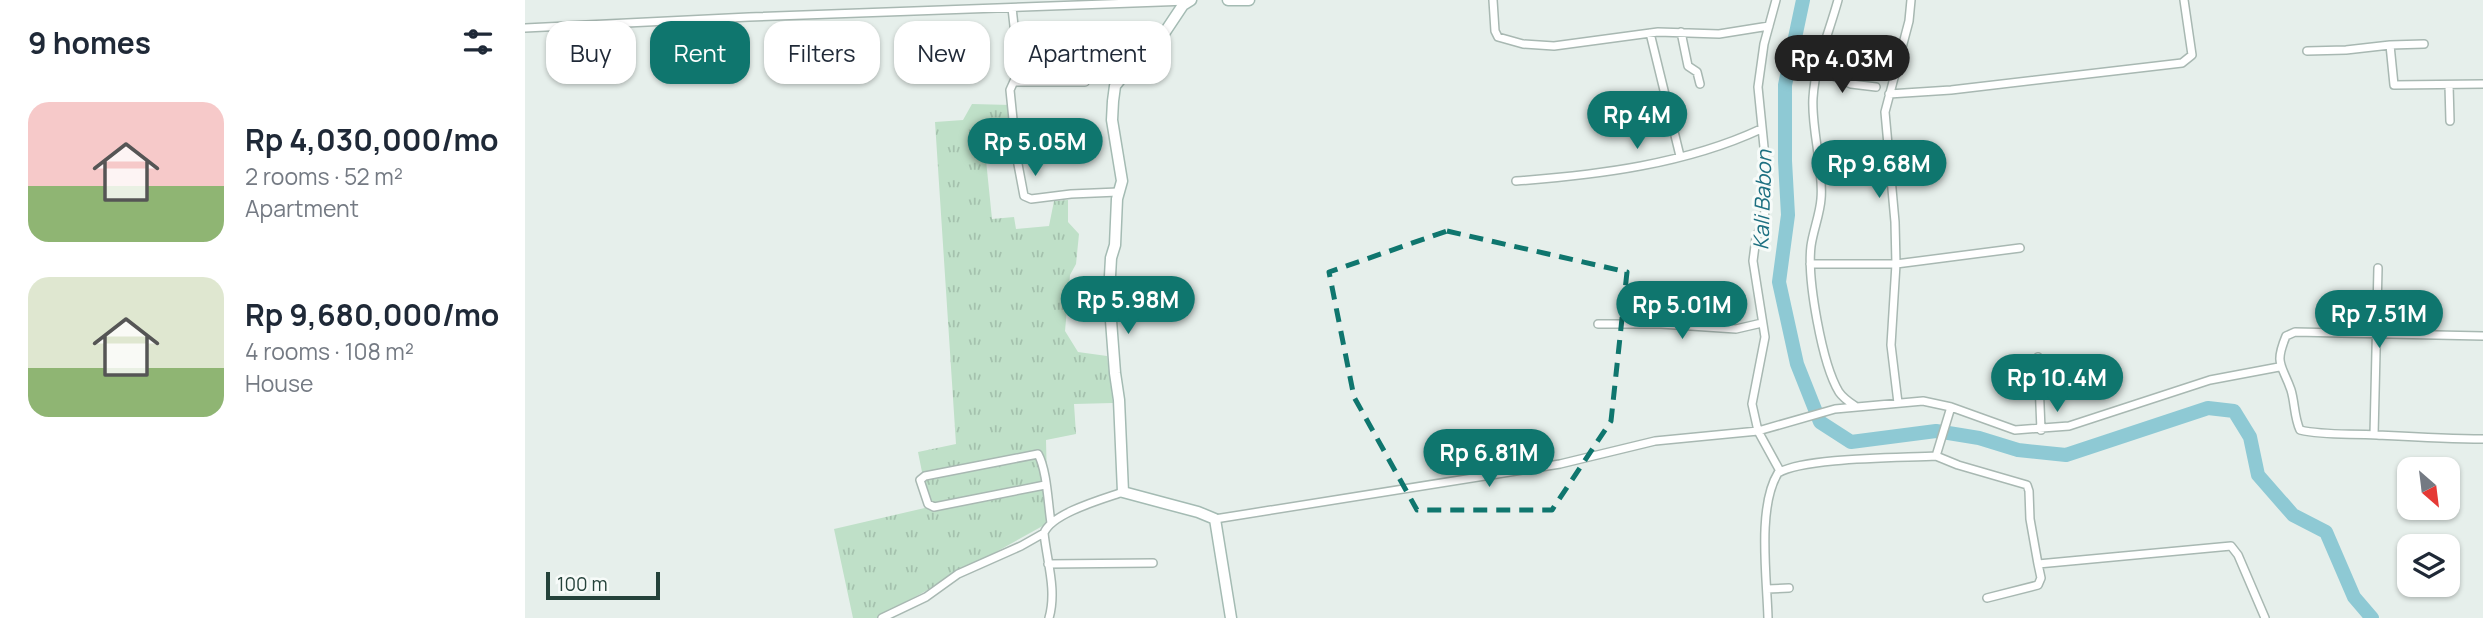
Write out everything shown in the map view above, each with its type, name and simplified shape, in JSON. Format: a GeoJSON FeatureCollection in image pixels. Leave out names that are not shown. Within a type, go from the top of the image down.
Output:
{"type":"FeatureCollection","features":[{"type":"Feature","properties":{"kind":"street"},"geometry":{"type":"LineString","coordinates":[[525,28],[1190,0]]}},
{"type":"Feature","properties":{"kind":"street"},"geometry":{"type":"LineString","coordinates":[[1123,492],[1119,400],[1109,294],[1118,192],[1122,181],[1112,120],[1115,86],[1159,41],[1183,5],[1190,0]]}},
{"type":"Feature","properties":{"kind":"street"},"geometry":{"type":"LineString","coordinates":[[1228,0],[1249,0]]}},
{"type":"Feature","properties":{"kind":"street"},"geometry":{"type":"LineString","coordinates":[[1493,0],[1495,31],[1498,37],[1523,44],[1554,47],[1650,33],[1719,34],[1769,26]]}},
{"type":"Feature","properties":{"kind":"street"},"geometry":{"type":"LineString","coordinates":[[1776,0],[1759,68],[1758,87],[1767,187],[1764,218],[1756,238],[1753,261],[1765,337],[1752,404],[1758,431],[1780,471]]}},
{"type":"Feature","properties":{"kind":"street"},"geometry":{"type":"LineString","coordinates":[[1838,0],[1817,69],[1813,99],[1821,201],[1810,264],[1813,298],[1831,373],[1839,393],[1855,407]]}},
{"type":"Feature","properties":{"kind":"street"},"geometry":{"type":"LineString","coordinates":[[1898,402],[1891,345],[1896,264],[1895,222],[1885,122],[1886,104],[1909,21],[1911,0]]}},
{"type":"Feature","properties":{"kind":"street"},"geometry":{"type":"LineString","coordinates":[[1889,94],[1951,90],[2182,63],[2192,55],[2184,0]]}},
{"type":"Feature","properties":{"kind":"street"},"geometry":{"type":"LineString","coordinates":[[1012,8],[1014,21]]}},
{"type":"Feature","properties":{"kind":"street"},"geometry":{"type":"LineString","coordinates":[[1681,32],[1688,66],[1697,72],[1700,84]]}},
{"type":"Feature","properties":{"kind":"street"},"geometry":{"type":"LineString","coordinates":[[1650,33],[1680,156]]}},
{"type":"Feature","properties":{"kind":"street"},"geometry":{"type":"LineString","coordinates":[[2307,51],[2424,44]]}},
{"type":"Feature","properties":{"kind":"street"},"geometry":{"type":"LineString","coordinates":[[2390,45],[2394,85],[2483,84]]}},
{"type":"Feature","properties":{"kind":"street"},"geometry":{"type":"LineString","coordinates":[[1817,69],[1851,84],[1876,87]]}},
{"type":"Feature","properties":{"kind":"street"},"geometry":{"type":"LineString","coordinates":[[1013,84],[1010,90],[1017,159],[1026,198],[1118,192]]}},
{"type":"Feature","properties":{"kind":"street"},"geometry":{"type":"LineString","coordinates":[[2449,85],[2450,121]]}},
{"type":"Feature","properties":{"kind":"street"},"geometry":{"type":"LineString","coordinates":[[1516,181],[1610,170],[1680,156],[1729,144],[1762,129]]}},
{"type":"Feature","properties":{"kind":"street"},"geometry":{"type":"LineString","coordinates":[[1810,264],[1896,264],[2020,248]]}},
{"type":"Feature","properties":{"kind":"street"},"geometry":{"type":"LineString","coordinates":[[2374,435],[2378,268]]}},
{"type":"Feature","properties":{"kind":"street"},"geometry":{"type":"LineString","coordinates":[[1598,324],[1661,324],[1736,329],[1762,323]]}},
{"type":"Feature","properties":{"kind":"street"},"geometry":{"type":"LineString","coordinates":[[2483,336],[2290,333],[2281,348],[2279,367],[2291,391],[2300,430],[2349,436],[2483,439]]}},
{"type":"Feature","properties":{"kind":"street"},"geometry":{"type":"LineString","coordinates":[[2038,357],[2041,430]]}},
{"type":"Feature","properties":{"kind":"street"},"geometry":{"type":"LineString","coordinates":[[882,618],[926,597],[958,574],[1021,546],[1044,533],[1051,523],[1097,500],[1123,492],[1215,519],[1560,464],[1655,440],[1758,431],[1835,409],[1898,402],[1923,401],[2015,430],[2041,430],[2069,426],[2210,380],[2279,367]]}},
{"type":"Feature","properties":{"kind":"street"},"geometry":{"type":"LineString","coordinates":[[1937,454],[1950,410]]}},
{"type":"Feature","properties":{"kind":"street"},"geometry":{"type":"LineString","coordinates":[[1045,485],[934,507],[928,504],[920,480],[925,475],[1035,453],[1041,459],[1051,523]]}},
{"type":"Feature","properties":{"kind":"street"},"geometry":{"type":"LineString","coordinates":[[1768,618],[1766,519],[1768,500],[1776,477],[1780,471],[1839,461],[1937,454],[2027,485],[2041,578],[2038,585],[1987,598]]}},
{"type":"Feature","properties":{"kind":"street"},"geometry":{"type":"LineString","coordinates":[[1215,519],[1231,618]]}},
{"type":"Feature","properties":{"kind":"street"},"geometry":{"type":"LineString","coordinates":[[1044,533],[1053,588],[1053,605],[1049,618]]}},
{"type":"Feature","properties":{"kind":"street"},"geometry":{"type":"LineString","coordinates":[[2038,564],[2231,546],[2238,555],[2265,618]]}},
{"type":"Feature","properties":{"kind":"street"},"geometry":{"type":"LineString","coordinates":[[1048,564],[1153,564]]}},
{"type":"Feature","properties":{"kind":"street"},"geometry":{"type":"LineString","coordinates":[[1767,589],[1789,588]]}},
{"type":"Feature","properties":{"kind":"highlighted area"},"geometry":{"type":"Polygon","coordinates":[[[1447,231],[1627,272],[1611,421],[1552,510],[1417,510],[1354,397],[1329,272],[1447,231]]]}},
{"type":"Feature","properties":{"kind":"green space"},"geometry":{"type":"Polygon","coordinates":[[[972,104],[1011,105],[1014,155],[986,160],[992,219],[1014,217],[1016,229],[1049,226],[1054,201],[1068,200],[1068,222],[1079,234],[1076,264],[1070,275],[1065,331],[1078,352],[1107,356],[1113,403],[1074,404],[1076,434],[1046,440],[1048,523],[877,618],[853,618],[834,529],[929,507],[918,452],[956,444],[935,122],[963,120],[972,104]]]}},
{"type":"Feature","properties":{"kind":"waterway","name":"Kali Babon"},"geometry":{"type":"LineString","coordinates":[[1803,0],[1785,85],[1788,215],[1779,282],[1797,364],[1820,422],[1851,442],[1936,431],[1979,438],[2018,450],[2066,455],[2208,408],[2234,411],[2250,437],[2258,475],[2293,515],[2326,532],[2354,597],[2372,618]]}}]}
